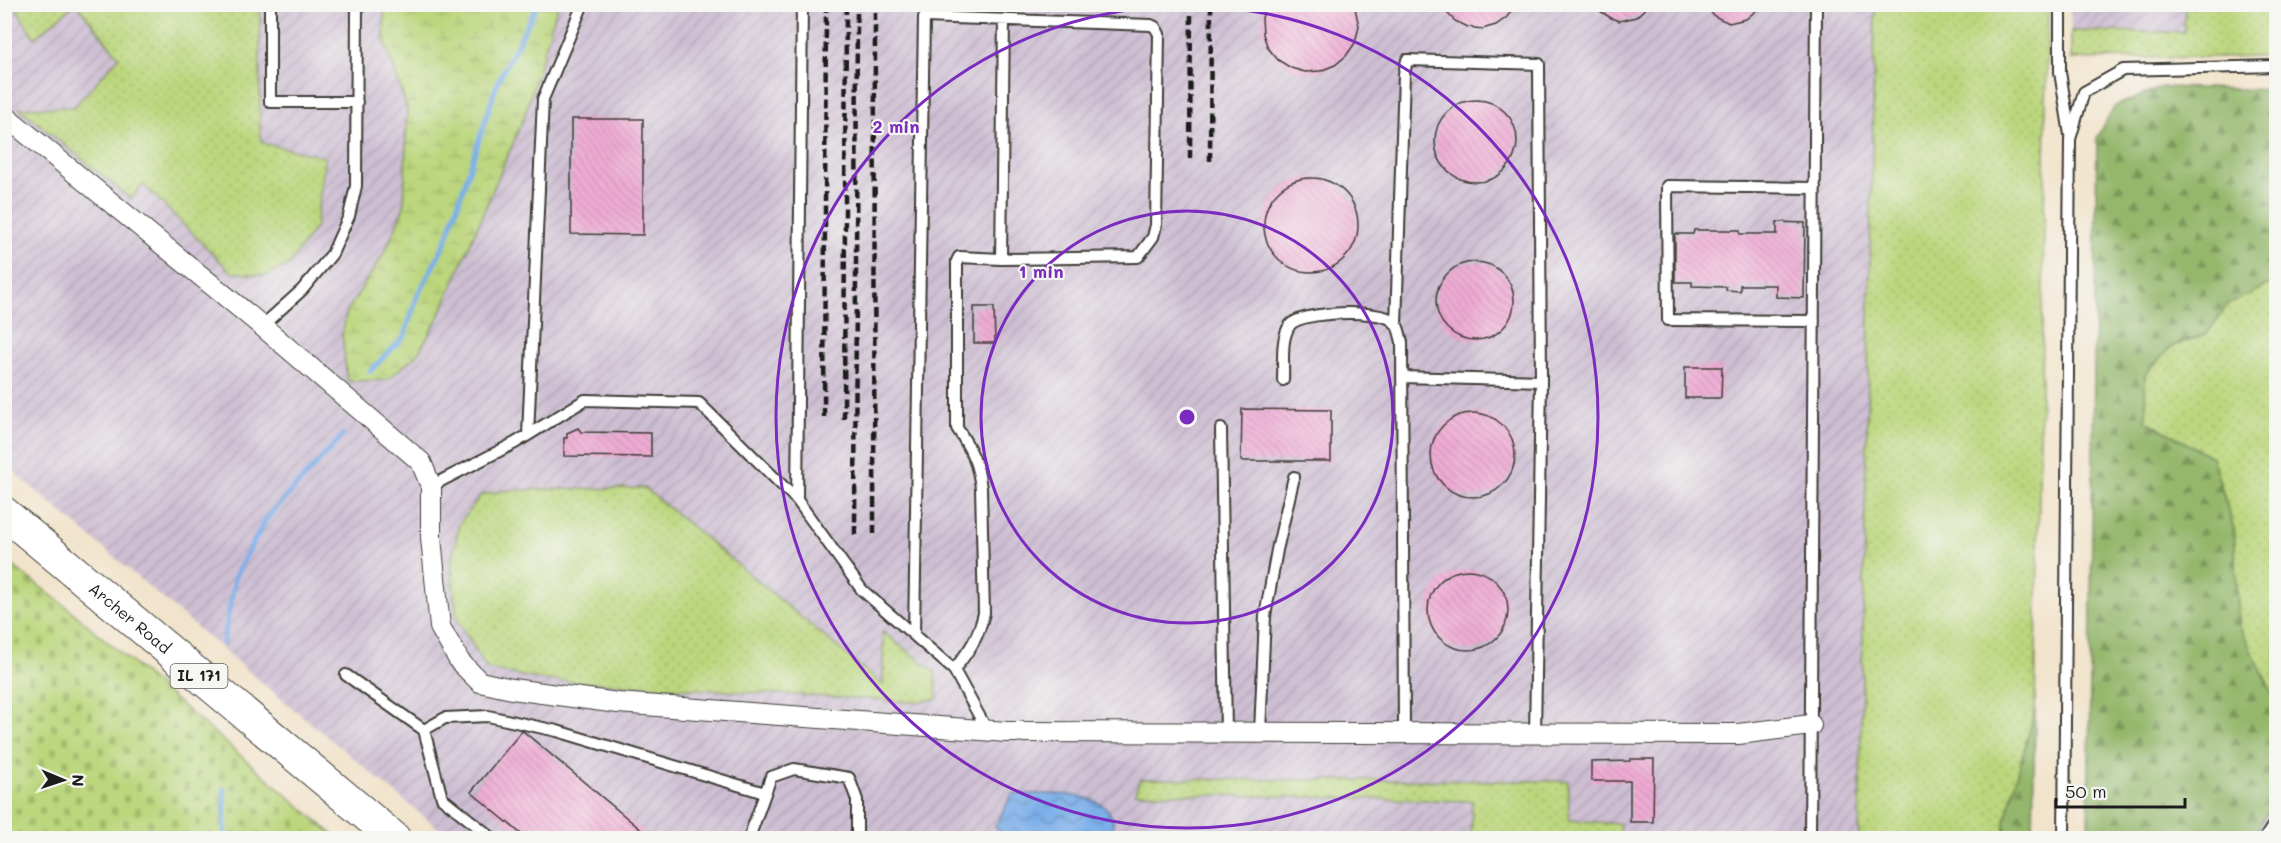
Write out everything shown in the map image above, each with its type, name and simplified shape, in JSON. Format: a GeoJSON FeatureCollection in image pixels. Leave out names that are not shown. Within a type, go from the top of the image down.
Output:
{"type":"FeatureCollection","features":[{"type":"Feature","properties":{"kind":"main road","name":"Archer Road"},"geometry":{"type":"LineString","coordinates":[[4,513],[394,838]]}},
{"type":"Feature","properties":{"kind":"street"},"geometry":{"type":"LineString","coordinates":[[4,115],[262,326],[421,462],[431,486],[431,538],[440,627],[460,662],[480,682],[512,689],[618,703],[987,730],[1738,734],[1811,725]]}},
{"type":"Feature","properties":{"kind":"lane"},"geometry":{"type":"LineString","coordinates":[[270,4],[270,102],[357,102]]}},
{"type":"Feature","properties":{"kind":"lane"},"geometry":{"type":"LineString","coordinates":[[262,326],[302,290],[332,254],[349,216],[356,186],[357,4]]}},
{"type":"Feature","properties":{"kind":"lane"},"geometry":{"type":"LineString","coordinates":[[528,435],[543,99],[584,4]]}},
{"type":"Feature","properties":{"kind":"lane"},"geometry":{"type":"LineString","coordinates":[[797,500],[802,4]]}},
{"type":"Feature","properties":{"kind":"lane"},"geometry":{"type":"LineString","coordinates":[[1810,838],[1816,4]]}},
{"type":"Feature","properties":{"kind":"lane"},"geometry":{"type":"LineString","coordinates":[[2060,4],[2060,72],[2070,139],[2064,838]]}},
{"type":"Feature","properties":{"kind":"lane"},"geometry":{"type":"LineString","coordinates":[[914,635],[924,17],[1150,25],[1155,27],[1159,34],[1156,225],[1153,237],[1138,257],[1001,259],[959,257],[957,261],[957,428],[979,467],[984,613],[975,644],[954,670]]}},
{"type":"Feature","properties":{"kind":"lane"},"geometry":{"type":"LineString","coordinates":[[1001,259],[1004,20]]}},
{"type":"Feature","properties":{"kind":"lane"},"geometry":{"type":"LineString","coordinates":[[1396,325],[1404,74],[1407,60],[1539,64],[1540,381],[1535,734]]}},
{"type":"Feature","properties":{"kind":"lane"},"geometry":{"type":"LineString","coordinates":[[2070,139],[2084,92],[2123,70],[2277,66]]}},
{"type":"Feature","properties":{"kind":"lane"},"geometry":{"type":"LineString","coordinates":[[1814,321],[1668,320],[1667,186],[1815,188]]}},
{"type":"Feature","properties":{"kind":"lane"},"geometry":{"type":"LineString","coordinates":[[1283,380],[1284,344],[1289,326],[1297,320],[1316,315],[1375,314],[1394,321],[1402,342],[1404,733]]}},
{"type":"Feature","properties":{"kind":"lane"},"geometry":{"type":"LineString","coordinates":[[1402,377],[1540,381]]}},
{"type":"Feature","properties":{"kind":"lane"},"geometry":{"type":"LineString","coordinates":[[431,486],[528,435],[585,400],[699,403],[797,500],[862,590],[954,670],[987,730]]}},
{"type":"Feature","properties":{"kind":"lane"},"geometry":{"type":"LineString","coordinates":[[1221,429],[1226,732]]}},
{"type":"Feature","properties":{"kind":"lane"},"geometry":{"type":"LineString","coordinates":[[1260,733],[1264,616],[1294,477]]}},
{"type":"Feature","properties":{"kind":"lane"},"geometry":{"type":"LineString","coordinates":[[346,675],[424,730],[442,798],[492,838]]}},
{"type":"Feature","properties":{"kind":"lane"},"geometry":{"type":"LineString","coordinates":[[424,730],[445,717],[488,716],[557,732],[765,793]]}},
{"type":"Feature","properties":{"kind":"lane"},"geometry":{"type":"LineString","coordinates":[[749,838],[771,777],[794,769],[849,778],[857,800],[857,838]]}},
{"type":"Feature","properties":{"kind":"lane"},"geometry":{"type":"LineString","coordinates":[[2265,838],[2277,821]]}},
{"type":"Feature","properties":{"kind":"shaded area"},"geometry":{"type":"Polygon","coordinates":[[[5,5],[1875,5],[1859,838],[450,838],[249,672],[5,464],[5,5]]]}},
{"type":"Feature","properties":{"kind":"shaded area"},"geometry":{"type":"Polygon","coordinates":[[[2070,5],[2185,5],[2185,32],[2071,31],[2070,5]]]}},
{"type":"Feature","properties":{"kind":"shaded area"},"geometry":{"type":"Polygon","coordinates":[[[2276,797],[2276,838],[2252,838],[2276,797]]]}},
{"type":"Feature","properties":{"kind":"green space"},"geometry":{"type":"Polygon","coordinates":[[[15,4],[74,5],[34,38],[15,4]]]}},
{"type":"Feature","properties":{"kind":"green space"},"geometry":{"type":"Polygon","coordinates":[[[77,5],[260,5],[260,130],[262,143],[325,157],[316,226],[290,264],[265,276],[231,272],[143,184],[131,199],[19,108],[74,107],[119,57],[77,5]]]}},
{"type":"Feature","properties":{"kind":"green space"},"geometry":{"type":"Polygon","coordinates":[[[384,5],[558,5],[524,117],[439,317],[417,355],[387,380],[347,381],[342,334],[347,311],[386,250],[404,207],[407,109],[384,39],[384,5]]]}},
{"type":"Feature","properties":{"kind":"green space"},"geometry":{"type":"Polygon","coordinates":[[[1875,5],[2048,5],[2035,710],[2005,821],[2005,838],[1859,838],[1875,5]]]}},
{"type":"Feature","properties":{"kind":"green space"},"geometry":{"type":"Polygon","coordinates":[[[2185,5],[2276,5],[2276,56],[2071,59],[2071,31],[2184,32],[2185,5]]]}},
{"type":"Feature","properties":{"kind":"green space"},"geometry":{"type":"Polygon","coordinates":[[[2163,87],[2276,90],[2276,281],[2227,305],[2207,334],[2172,346],[2145,374],[2146,421],[2212,457],[2234,529],[2239,625],[2276,701],[2276,797],[2252,838],[2088,838],[2097,138],[2115,106],[2163,87]]]}},
{"type":"Feature","properties":{"kind":"green space"},"geometry":{"type":"Polygon","coordinates":[[[2276,281],[2276,701],[2239,625],[2234,529],[2212,457],[2146,421],[2145,374],[2172,346],[2207,334],[2227,305],[2276,281]]]}},
{"type":"Feature","properties":{"kind":"green space"},"geometry":{"type":"Polygon","coordinates":[[[645,488],[883,685],[883,632],[935,672],[937,699],[913,702],[543,680],[487,669],[457,619],[451,565],[459,524],[481,495],[508,490],[645,488]]]}},
{"type":"Feature","properties":{"kind":"green space"},"geometry":{"type":"Polygon","coordinates":[[[4,559],[69,609],[337,838],[5,838],[4,559]]]}},
{"type":"Feature","properties":{"kind":"green space"},"geometry":{"type":"Polygon","coordinates":[[[2035,710],[2033,838],[2005,838],[2005,821],[2035,710]]]}},
{"type":"Feature","properties":{"kind":"green space"},"geometry":{"type":"Polygon","coordinates":[[[1140,779],[1568,781],[1569,820],[1620,824],[1620,838],[1471,838],[1472,801],[1135,793],[1140,779]]]}},
{"type":"Feature","properties":{"kind":"water"},"geometry":{"type":"Polygon","coordinates":[[[1012,794],[1066,795],[1094,800],[1104,806],[1111,815],[1113,838],[1007,838],[995,827],[1012,794]]]}},
{"type":"Feature","properties":{"kind":"building"},"geometry":{"type":"Polygon","coordinates":[[[1266,4],[1354,4],[1359,26],[1355,43],[1346,56],[1335,65],[1320,71],[1305,72],[1291,68],[1278,60],[1268,48],[1263,34],[1262,18],[1266,4]]]}},
{"type":"Feature","properties":{"kind":"building"},"geometry":{"type":"Polygon","coordinates":[[[1438,4],[1516,4],[1507,17],[1496,25],[1482,29],[1468,27],[1455,21],[1438,4]]]}},
{"type":"Feature","properties":{"kind":"building"},"geometry":{"type":"Polygon","coordinates":[[[1589,4],[1650,4],[1636,17],[1619,21],[1589,4]]]}},
{"type":"Feature","properties":{"kind":"building"},"geometry":{"type":"Polygon","coordinates":[[[1704,4],[1764,4],[1746,19],[1729,23],[1714,16],[1704,4]]]}},
{"type":"Feature","properties":{"kind":"building"},"geometry":{"type":"Polygon","coordinates":[[[1476,100],[1492,103],[1505,112],[1514,125],[1517,141],[1514,157],[1505,170],[1492,179],[1476,182],[1460,179],[1447,170],[1438,157],[1435,141],[1438,125],[1447,112],[1460,103],[1476,100]]]}},
{"type":"Feature","properties":{"kind":"building"},"geometry":{"type":"Polygon","coordinates":[[[571,119],[643,119],[643,235],[571,234],[571,119]]]}},
{"type":"Feature","properties":{"kind":"building"},"geometry":{"type":"Polygon","coordinates":[[[1311,178],[1329,182],[1344,192],[1354,207],[1358,225],[1354,243],[1344,258],[1329,268],[1311,272],[1293,268],[1278,258],[1268,243],[1264,225],[1268,207],[1278,192],[1293,182],[1311,178]]]}},
{"type":"Feature","properties":{"kind":"building"},"geometry":{"type":"Polygon","coordinates":[[[1777,222],[1805,223],[1804,298],[1776,297],[1776,285],[1740,285],[1740,291],[1726,290],[1726,287],[1692,286],[1692,282],[1675,282],[1675,234],[1693,234],[1694,230],[1740,230],[1740,234],[1777,234],[1777,222]]]}},
{"type":"Feature","properties":{"kind":"building"},"geometry":{"type":"Polygon","coordinates":[[[1467,262],[1483,262],[1497,268],[1508,279],[1514,293],[1514,309],[1508,323],[1497,334],[1483,340],[1467,340],[1453,334],[1442,323],[1436,309],[1436,293],[1442,279],[1453,268],[1467,262]]]}},
{"type":"Feature","properties":{"kind":"building"},"geometry":{"type":"Polygon","coordinates":[[[974,307],[994,307],[995,343],[974,343],[974,307]]]}},
{"type":"Feature","properties":{"kind":"building"},"geometry":{"type":"Polygon","coordinates":[[[1685,367],[1722,367],[1721,398],[1685,398],[1685,367]]]}},
{"type":"Feature","properties":{"kind":"building"},"geometry":{"type":"Polygon","coordinates":[[[1242,409],[1331,410],[1331,461],[1241,461],[1242,409]]]}},
{"type":"Feature","properties":{"kind":"building"},"geometry":{"type":"Polygon","coordinates":[[[1465,413],[1481,413],[1497,420],[1508,431],[1515,447],[1512,471],[1503,485],[1481,497],[1465,497],[1449,490],[1438,479],[1431,463],[1431,447],[1438,431],[1449,420],[1465,413]]]}},
{"type":"Feature","properties":{"kind":"building"},"geometry":{"type":"Polygon","coordinates":[[[578,428],[581,432],[651,433],[651,457],[564,456],[564,438],[567,438],[567,433],[578,428]]]}},
{"type":"Feature","properties":{"kind":"building"},"geometry":{"type":"Polygon","coordinates":[[[1468,570],[1483,573],[1496,582],[1505,595],[1508,610],[1505,625],[1496,638],[1483,647],[1468,650],[1453,647],[1440,638],[1431,625],[1428,610],[1431,595],[1440,582],[1453,573],[1468,570]]]}},
{"type":"Feature","properties":{"kind":"building"},"geometry":{"type":"Polygon","coordinates":[[[522,731],[651,838],[526,838],[471,792],[522,731]]]}},
{"type":"Feature","properties":{"kind":"building"},"geometry":{"type":"Polygon","coordinates":[[[1630,759],[1654,759],[1653,822],[1630,822],[1630,781],[1591,781],[1591,762],[1630,761],[1630,759]]]}},
{"type":"Feature","properties":{"kind":"waterway"},"geometry":{"type":"LineString","coordinates":[[370,371],[404,337],[417,297],[446,241],[498,81],[538,4]]}},
{"type":"Feature","properties":{"kind":"waterway"},"geometry":{"type":"LineString","coordinates":[[223,643],[236,574],[266,519],[343,435]]}},
{"type":"Feature","properties":{"kind":"waterway"},"geometry":{"type":"LineString","coordinates":[[224,789],[225,838]]}},
{"type":"Feature","properties":{"kind":"railway"},"geometry":{"type":"LineString","coordinates":[[824,417],[826,4]]}},
{"type":"Feature","properties":{"kind":"railway"},"geometry":{"type":"LineString","coordinates":[[844,419],[846,4]]}},
{"type":"Feature","properties":{"kind":"railway"},"geometry":{"type":"LineString","coordinates":[[855,535],[857,4]]}},
{"type":"Feature","properties":{"kind":"railway"},"geometry":{"type":"LineString","coordinates":[[874,534],[875,4]]}},
{"type":"Feature","properties":{"kind":"railway"},"geometry":{"type":"LineString","coordinates":[[1190,159],[1191,4]]}},
{"type":"Feature","properties":{"kind":"railway"},"geometry":{"type":"LineString","coordinates":[[1210,161],[1211,4]]}}]}
